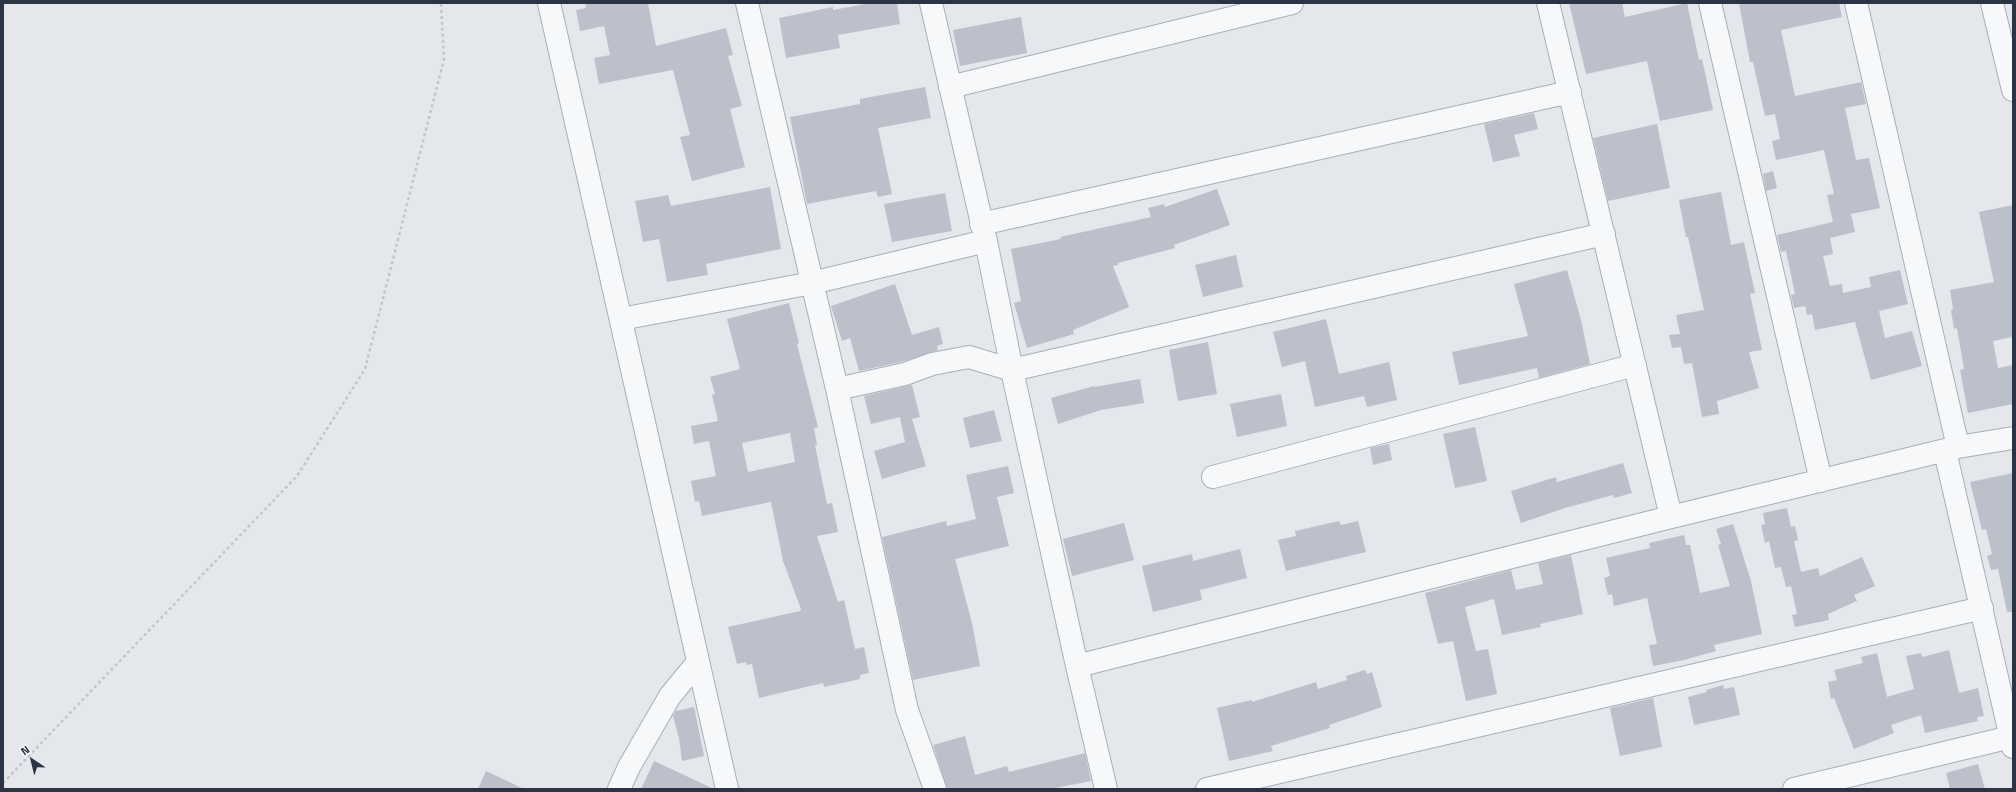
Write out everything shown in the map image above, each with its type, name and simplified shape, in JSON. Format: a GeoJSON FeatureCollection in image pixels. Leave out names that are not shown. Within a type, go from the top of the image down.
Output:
{"type":"FeatureCollection","features":[{"type":"Feature","properties":{"kind":"street"},"geometry":{"type":"LineString","coordinates":[[549,3],[727,789]]}},
{"type":"Feature","properties":{"kind":"street"},"geometry":{"type":"LineString","coordinates":[[747,3],[837,389],[907,710],[935,789]]}},
{"type":"Feature","properties":{"kind":"street"},"geometry":{"type":"LineString","coordinates":[[931,3],[984,233],[1012,370],[1077,666],[1106,789]]}},
{"type":"Feature","properties":{"kind":"street"},"geometry":{"type":"LineString","coordinates":[[950,87],[1242,9],[1292,3]]}},
{"type":"Feature","properties":{"kind":"street"},"geometry":{"type":"LineString","coordinates":[[1548,3],[1671,517]]}},
{"type":"Feature","properties":{"kind":"street"},"geometry":{"type":"LineString","coordinates":[[1710,3],[1821,480]]}},
{"type":"Feature","properties":{"kind":"street"},"geometry":{"type":"LineString","coordinates":[[1794,789],[2012,742],[1982,608],[1952,449],[1856,3]]}},
{"type":"Feature","properties":{"kind":"street"},"geometry":{"type":"LineString","coordinates":[[1992,3],[2013,90]]}},
{"type":"Feature","properties":{"kind":"street"},"geometry":{"type":"LineString","coordinates":[[621,319],[812,283],[984,233],[1570,92]]}},
{"type":"Feature","properties":{"kind":"street"},"geometry":{"type":"LineString","coordinates":[[837,389],[905,374],[932,364],[969,357],[1012,370],[1604,234]]}},
{"type":"Feature","properties":{"kind":"street"},"geometry":{"type":"LineString","coordinates":[[1213,477],[1635,365]]}},
{"type":"Feature","properties":{"kind":"street"},"geometry":{"type":"LineString","coordinates":[[1077,666],[1821,480],[1952,449],[2013,438]]}},
{"type":"Feature","properties":{"kind":"street"},"geometry":{"type":"LineString","coordinates":[[1207,789],[1279,781],[1982,608]]}},
{"type":"Feature","properties":{"kind":"street"},"geometry":{"type":"LineString","coordinates":[[619,789],[629,768],[670,696],[698,662]]}},
{"type":"Feature","properties":{"kind":"path"},"geometry":{"type":"LineString","coordinates":[[3,783],[297,476],[365,369],[444,59],[441,3]]}},
{"type":"Feature","properties":{"kind":"building"},"geometry":{"type":"Polygon","coordinates":[[[585,3],[648,3],[656,46],[726,28],[733,55],[728,56],[742,106],[730,109],[745,167],[692,181],[680,137],[690,135],[673,70],[599,84],[594,58],[610,55],[604,26],[580,31],[576,10],[586,8],[585,3]]]}},
{"type":"Feature","properties":{"kind":"building"},"geometry":{"type":"Polygon","coordinates":[[[870,3],[897,3],[900,24],[838,35],[840,48],[786,58],[779,18],[833,7],[833,10],[870,3]]]}},
{"type":"Feature","properties":{"kind":"building"},"geometry":{"type":"Polygon","coordinates":[[[1569,3],[1622,3],[1625,17],[1687,3],[1699,60],[1702,59],[1713,110],[1660,121],[1647,61],[1586,74],[1569,3]]]}},
{"type":"Feature","properties":{"kind":"building"},"geometry":{"type":"Polygon","coordinates":[[[1739,3],[1839,3],[1842,17],[1781,30],[1795,96],[1861,82],[1866,104],[1845,108],[1856,160],[1869,158],[1880,208],[1851,214],[1855,232],[1830,238],[1833,254],[1823,256],[1830,286],[1842,284],[1843,293],[1871,287],[1869,277],[1900,270],[1908,304],[1879,311],[1885,338],[1912,331],[1922,366],[1871,380],[1855,322],[1815,330],[1812,314],[1807,315],[1805,306],[1794,308],[1791,295],[1795,294],[1786,251],[1781,252],[1777,235],[1833,222],[1827,195],[1834,194],[1824,150],[1776,160],[1772,141],[1780,139],[1775,114],[1765,116],[1753,62],[1750,62],[1739,3]]]}},
{"type":"Feature","properties":{"kind":"building"},"geometry":{"type":"Polygon","coordinates":[[[1021,17],[1027,53],[960,66],[953,30],[1021,17]]]}},
{"type":"Feature","properties":{"kind":"building"},"geometry":{"type":"Polygon","coordinates":[[[925,87],[931,118],[878,128],[892,194],[878,197],[876,191],[807,204],[790,117],[860,104],[860,99],[925,87]]]}},
{"type":"Feature","properties":{"kind":"building"},"geometry":{"type":"Polygon","coordinates":[[[1534,113],[1538,129],[1514,135],[1520,156],[1493,162],[1484,124],[1534,113]]]}},
{"type":"Feature","properties":{"kind":"building"},"geometry":{"type":"Polygon","coordinates":[[[1657,124],[1670,188],[1608,201],[1593,138],[1657,124]]]}},
{"type":"Feature","properties":{"kind":"building"},"geometry":{"type":"Polygon","coordinates":[[[1773,171],[1777,188],[1766,191],[1763,174],[1773,171]]]}},
{"type":"Feature","properties":{"kind":"building"},"geometry":{"type":"Polygon","coordinates":[[[770,187],[781,249],[706,264],[708,275],[667,282],[659,239],[643,242],[635,201],[668,195],[671,206],[770,187]]]}},
{"type":"Feature","properties":{"kind":"building"},"geometry":{"type":"Polygon","coordinates":[[[1217,189],[1230,225],[1174,245],[1175,248],[1118,263],[1118,265],[1113,266],[1129,307],[1073,330],[1074,334],[1027,348],[1014,303],[1021,301],[1011,249],[1061,239],[1060,237],[1151,217],[1148,208],[1164,204],[1165,207],[1217,189]]]}},
{"type":"Feature","properties":{"kind":"building"},"geometry":{"type":"Polygon","coordinates":[[[1721,192],[1731,245],[1744,242],[1755,293],[1750,294],[1762,350],[1749,352],[1759,388],[1717,401],[1719,414],[1702,417],[1692,363],[1684,364],[1681,347],[1672,348],[1669,335],[1680,334],[1676,315],[1704,310],[1688,237],[1686,237],[1679,200],[1721,192]]]}},
{"type":"Feature","properties":{"kind":"building"},"geometry":{"type":"Polygon","coordinates":[[[945,193],[952,231],[892,242],[884,204],[945,193]]]}},
{"type":"Feature","properties":{"kind":"building"},"geometry":{"type":"Polygon","coordinates":[[[2013,205],[2013,337],[1993,341],[1998,368],[2013,365],[2013,404],[1968,413],[1960,370],[1964,369],[1957,328],[1954,329],[1950,290],[1994,282],[1979,212],[2013,205]]]}},
{"type":"Feature","properties":{"kind":"building"},"geometry":{"type":"Polygon","coordinates":[[[1236,255],[1243,287],[1203,297],[1195,265],[1236,255]]]}},
{"type":"Feature","properties":{"kind":"building"},"geometry":{"type":"Polygon","coordinates":[[[1567,270],[1581,320],[1590,364],[1539,378],[1537,368],[1459,385],[1452,352],[1528,336],[1514,284],[1567,270]]]}},
{"type":"Feature","properties":{"kind":"building"},"geometry":{"type":"Polygon","coordinates":[[[895,284],[912,335],[939,327],[943,344],[937,346],[938,350],[901,362],[859,371],[850,338],[842,341],[831,306],[895,284]]]}},
{"type":"Feature","properties":{"kind":"building"},"geometry":{"type":"Polygon","coordinates":[[[789,303],[799,343],[797,344],[818,427],[814,428],[817,445],[815,445],[827,504],[832,503],[838,532],[817,536],[838,602],[844,600],[855,649],[864,647],[869,673],[860,675],[860,679],[824,687],[823,683],[759,698],[752,664],[746,665],[746,662],[737,664],[728,627],[800,611],[801,609],[783,561],[771,502],[702,516],[699,501],[695,502],[691,481],[716,476],[709,441],[694,444],[691,426],[718,421],[712,395],[715,394],[710,377],[740,369],[727,319],[789,303]],[[790,433],[742,443],[748,472],[795,462],[790,433]]]}},
{"type":"Feature","properties":{"kind":"building"},"geometry":{"type":"Polygon","coordinates":[[[1326,319],[1339,374],[1389,362],[1397,400],[1367,407],[1364,396],[1315,407],[1305,361],[1282,367],[1273,332],[1326,319]]]}},
{"type":"Feature","properties":{"kind":"building"},"geometry":{"type":"Polygon","coordinates":[[[1208,342],[1217,394],[1178,401],[1169,350],[1208,342]]]}},
{"type":"Feature","properties":{"kind":"building"},"geometry":{"type":"Polygon","coordinates":[[[1140,379],[1144,403],[1101,410],[1058,424],[1051,398],[1094,386],[1140,379]]]}},
{"type":"Feature","properties":{"kind":"building"},"geometry":{"type":"Polygon","coordinates":[[[912,385],[920,417],[912,419],[926,466],[882,479],[874,451],[905,442],[900,417],[871,424],[864,396],[912,385]]]}},
{"type":"Feature","properties":{"kind":"building"},"geometry":{"type":"Polygon","coordinates":[[[1281,394],[1287,426],[1237,437],[1230,404],[1281,394]]]}},
{"type":"Feature","properties":{"kind":"building"},"geometry":{"type":"Polygon","coordinates":[[[994,410],[1002,441],[970,448],[963,418],[994,410]]]}},
{"type":"Feature","properties":{"kind":"building"},"geometry":{"type":"Polygon","coordinates":[[[1475,427],[1487,481],[1455,488],[1443,434],[1475,427]]]}},
{"type":"Feature","properties":{"kind":"building"},"geometry":{"type":"Polygon","coordinates":[[[1389,444],[1392,460],[1373,465],[1370,448],[1389,444]]]}},
{"type":"Feature","properties":{"kind":"building"},"geometry":{"type":"Polygon","coordinates":[[[1623,463],[1632,493],[1614,498],[1613,495],[1565,508],[1521,523],[1511,491],[1556,477],[1557,482],[1623,463]]]}},
{"type":"Feature","properties":{"kind":"building"},"geometry":{"type":"Polygon","coordinates":[[[1008,466],[1014,493],[997,497],[1009,546],[955,559],[972,623],[980,666],[913,680],[882,537],[946,521],[947,526],[976,519],[966,475],[1008,466]]]}},
{"type":"Feature","properties":{"kind":"building"},"geometry":{"type":"Polygon","coordinates":[[[2013,473],[2013,612],[2007,612],[1998,569],[1991,570],[1987,556],[1992,554],[1986,529],[1982,530],[1970,482],[2013,473]]]}},
{"type":"Feature","properties":{"kind":"building"},"geometry":{"type":"Polygon","coordinates":[[[1787,508],[1791,527],[1795,526],[1798,540],[1794,541],[1801,572],[1818,568],[1820,576],[1862,557],[1875,586],[1854,595],[1857,601],[1828,614],[1829,620],[1795,627],[1792,615],[1797,614],[1791,586],[1786,587],[1781,567],[1775,568],[1769,541],[1765,543],[1761,525],[1765,524],[1763,513],[1787,508]]]}},
{"type":"Feature","properties":{"kind":"building"},"geometry":{"type":"Polygon","coordinates":[[[1339,521],[1341,525],[1358,521],[1366,552],[1286,571],[1278,540],[1296,536],[1295,531],[1339,521]]]}},
{"type":"Feature","properties":{"kind":"building"},"geometry":{"type":"Polygon","coordinates":[[[1124,523],[1134,560],[1072,576],[1063,539],[1124,523]]]}},
{"type":"Feature","properties":{"kind":"building"},"geometry":{"type":"Polygon","coordinates":[[[1733,524],[1751,581],[1762,634],[1714,645],[1716,651],[1684,660],[1653,666],[1649,645],[1657,644],[1647,598],[1614,606],[1612,594],[1608,595],[1604,578],[1610,576],[1606,558],[1650,548],[1649,543],[1684,535],[1686,545],[1690,545],[1700,593],[1730,586],[1718,545],[1721,544],[1716,529],[1733,524]]]}},
{"type":"Feature","properties":{"kind":"building"},"geometry":{"type":"Polygon","coordinates":[[[1240,549],[1247,578],[1200,590],[1202,600],[1153,612],[1142,566],[1192,554],[1193,561],[1240,549]]]}},
{"type":"Feature","properties":{"kind":"building"},"geometry":{"type":"Polygon","coordinates":[[[1571,555],[1583,614],[1540,624],[1541,627],[1502,635],[1494,599],[1465,607],[1476,651],[1488,649],[1497,694],[1466,701],[1453,641],[1438,644],[1425,593],[1511,570],[1516,590],[1543,584],[1538,563],[1571,555]]]}},
{"type":"Feature","properties":{"kind":"building"},"geometry":{"type":"Polygon","coordinates":[[[1949,650],[1959,693],[1978,688],[1984,716],[1977,717],[1978,721],[1925,733],[1921,715],[1891,725],[1894,733],[1854,749],[1834,698],[1831,699],[1828,682],[1837,680],[1834,670],[1863,663],[1861,657],[1877,653],[1887,697],[1914,689],[1906,656],[1921,653],[1922,657],[1949,650]]]}},
{"type":"Feature","properties":{"kind":"building"},"geometry":{"type":"Polygon","coordinates":[[[1365,670],[1367,674],[1372,672],[1382,707],[1329,725],[1330,728],[1271,746],[1273,751],[1229,761],[1217,708],[1252,700],[1252,702],[1316,682],[1318,689],[1347,680],[1346,676],[1365,670]]]}},
{"type":"Feature","properties":{"kind":"building"},"geometry":{"type":"Polygon","coordinates":[[[1723,685],[1724,689],[1734,687],[1740,715],[1694,725],[1688,697],[1707,692],[1706,690],[1723,685]]]}},
{"type":"Feature","properties":{"kind":"building"},"geometry":{"type":"Polygon","coordinates":[[[1653,698],[1662,747],[1620,756],[1610,708],[1653,698]]]}},
{"type":"Feature","properties":{"kind":"building"},"geometry":{"type":"Polygon","coordinates":[[[694,707],[704,756],[682,761],[679,738],[673,716],[676,711],[694,707]]]}},
{"type":"Feature","properties":{"kind":"building"},"geometry":{"type":"Polygon","coordinates":[[[965,736],[975,775],[1007,766],[1009,772],[1085,753],[1091,781],[1051,789],[947,789],[933,745],[965,736]]]}},
{"type":"Feature","properties":{"kind":"building"},"geometry":{"type":"Polygon","coordinates":[[[654,761],[714,789],[641,789],[654,761]]]}},
{"type":"Feature","properties":{"kind":"building"},"geometry":{"type":"Polygon","coordinates":[[[1978,764],[1985,789],[1950,789],[1946,773],[1978,764]]]}},
{"type":"Feature","properties":{"kind":"building"},"geometry":{"type":"Polygon","coordinates":[[[486,771],[524,789],[478,789],[486,771]]]}}]}
